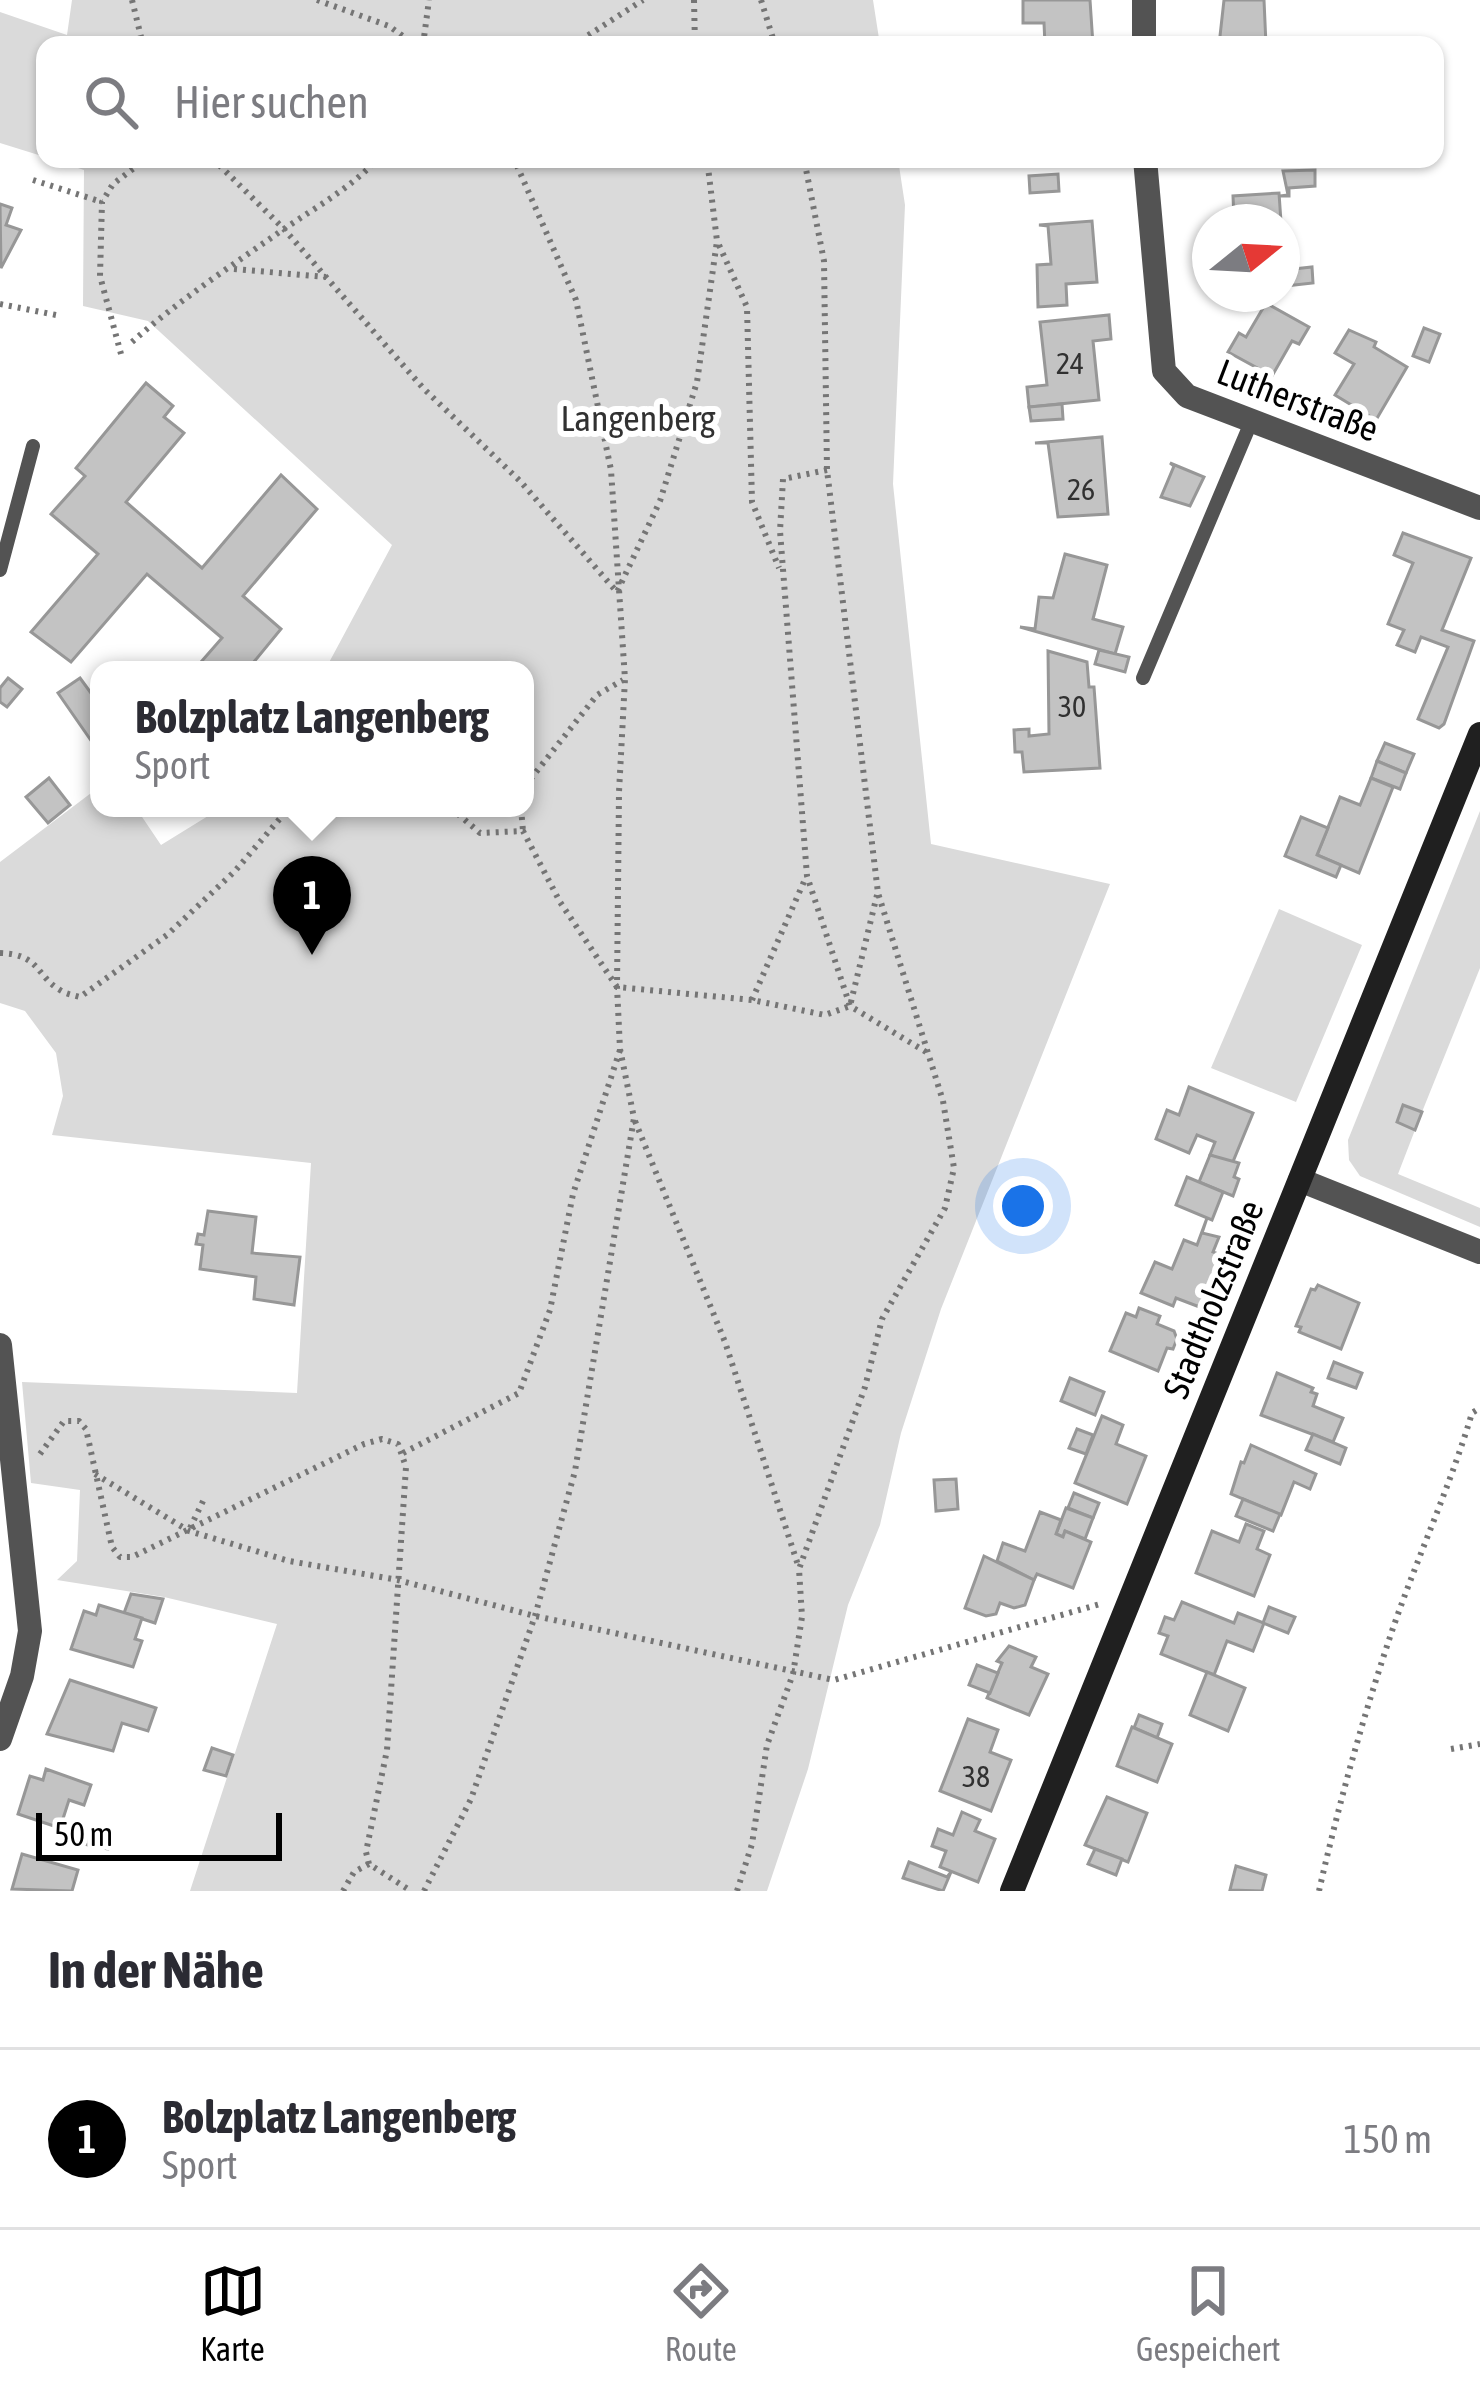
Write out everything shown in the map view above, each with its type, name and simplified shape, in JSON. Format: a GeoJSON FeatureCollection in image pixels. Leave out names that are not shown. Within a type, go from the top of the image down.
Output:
{"type":"FeatureCollection","features":[{"type":"Feature","properties":{"kind":"street"},"geometry":{"type":"LineString","coordinates":[[1144,0],[1144,36]]}},
{"type":"Feature","properties":{"kind":"street","name":"Lutherstraße"},"geometry":{"type":"LineString","coordinates":[[1146,168],[1165,371],[1186,397],[1480,508]]}},
{"type":"Feature","properties":{"kind":"street","name":"Stadtholzstraße"},"geometry":{"type":"LineString","coordinates":[[1012,1891],[1480,734]]}},
{"type":"Feature","properties":{"kind":"street"},"geometry":{"type":"LineString","coordinates":[[1300,1180],[1480,1252]]}},
{"type":"Feature","properties":{"kind":"street"},"geometry":{"type":"LineString","coordinates":[[0,1345],[30,1631],[22,1676],[0,1739]]}},
{"type":"Feature","properties":{"kind":"lane"},"geometry":{"type":"LineString","coordinates":[[1143,678],[1252,420]]}},
{"type":"Feature","properties":{"kind":"lane"},"geometry":{"type":"LineString","coordinates":[[0,570],[34,446]]}},
{"type":"Feature","properties":{"kind":"path"},"geometry":{"type":"LineString","coordinates":[[132,0],[141,36]]}},
{"type":"Feature","properties":{"kind":"path"},"geometry":{"type":"LineString","coordinates":[[317,0],[404,36]]}},
{"type":"Feature","properties":{"kind":"path"},"geometry":{"type":"LineString","coordinates":[[421,36],[429,0]]}},
{"type":"Feature","properties":{"kind":"path"},"geometry":{"type":"LineString","coordinates":[[587,36],[644,0]]}},
{"type":"Feature","properties":{"kind":"path"},"geometry":{"type":"LineString","coordinates":[[694,0],[695,36]]}},
{"type":"Feature","properties":{"kind":"path"},"geometry":{"type":"LineString","coordinates":[[761,0],[772,36]]}},
{"type":"Feature","properties":{"kind":"path"},"geometry":{"type":"LineString","coordinates":[[121,354],[100,276],[102,202],[113,184],[134,168]]}},
{"type":"Feature","properties":{"kind":"path"},"geometry":{"type":"LineString","coordinates":[[222,168],[284,229],[424,388],[520,482],[617,592]]}},
{"type":"Feature","properties":{"kind":"path"},"geometry":{"type":"LineString","coordinates":[[132,342],[284,229],[352,186],[369,168]]}},
{"type":"Feature","properties":{"kind":"path"},"geometry":{"type":"LineString","coordinates":[[518,168],[576,300],[611,470],[625,679],[616,987],[620,1049],[634,1118],[725,1342],[799,1569],[802,1617],[793,1674],[767,1745],[752,1844],[737,1891]]}},
{"type":"Feature","properties":{"kind":"path"},"geometry":{"type":"LineString","coordinates":[[617,592],[660,501],[697,382],[717,241],[708,168]]}},
{"type":"Feature","properties":{"kind":"path"},"geometry":{"type":"LineString","coordinates":[[799,1569],[865,1388],[882,1319],[945,1208],[954,1168],[944,1101],[878,893],[827,470],[824,261],[806,168]]}},
{"type":"Feature","properties":{"kind":"path"},"geometry":{"type":"LineString","coordinates":[[33,180],[102,202]]}},
{"type":"Feature","properties":{"kind":"path"},"geometry":{"type":"LineString","coordinates":[[717,241],[747,307],[752,502],[783,577]]}},
{"type":"Feature","properties":{"kind":"path"},"geometry":{"type":"LineString","coordinates":[[230,269],[326,277]]}},
{"type":"Feature","properties":{"kind":"path"},"geometry":{"type":"LineString","coordinates":[[0,304],[56,315]]}},
{"type":"Feature","properties":{"kind":"path"},"geometry":{"type":"LineString","coordinates":[[827,470],[783,479],[780,531],[807,875],[850,1006],[929,1054]]}},
{"type":"Feature","properties":{"kind":"path"},"geometry":{"type":"LineString","coordinates":[[534,774],[597,694],[625,679]]}},
{"type":"Feature","properties":{"kind":"path"},"geometry":{"type":"LineString","coordinates":[[0,953],[16,953],[42,968],[56,989],[80,997],[167,935],[235,871],[281,817]]}},
{"type":"Feature","properties":{"kind":"path"},"geometry":{"type":"LineString","coordinates":[[461,817],[480,833],[523,831]]}},
{"type":"Feature","properties":{"kind":"path"},"geometry":{"type":"LineString","coordinates":[[521,817],[523,831],[560,902],[616,987]]}},
{"type":"Feature","properties":{"kind":"path"},"geometry":{"type":"LineString","coordinates":[[752,1000],[807,875]]}},
{"type":"Feature","properties":{"kind":"path"},"geometry":{"type":"LineString","coordinates":[[850,1006],[878,893]]}},
{"type":"Feature","properties":{"kind":"path"},"geometry":{"type":"LineString","coordinates":[[616,987],[752,1000],[825,1015],[850,1006]]}},
{"type":"Feature","properties":{"kind":"path"},"geometry":{"type":"LineString","coordinates":[[403,1453],[519,1393],[550,1310],[574,1194],[620,1049]]}},
{"type":"Feature","properties":{"kind":"path"},"geometry":{"type":"LineString","coordinates":[[424,1891],[472,1799],[535,1616],[575,1471],[634,1118]]}},
{"type":"Feature","properties":{"kind":"path"},"geometry":{"type":"LineString","coordinates":[[1319,1891],[1340,1800],[1391,1634],[1472,1413],[1480,1408]]}},
{"type":"Feature","properties":{"kind":"path"},"geometry":{"type":"LineString","coordinates":[[13,1460],[42,1454],[52,1432],[64,1421],[79,1421],[86,1429],[112,1547],[120,1557],[132,1557],[364,1444],[382,1439],[398,1444],[406,1467],[387,1750],[366,1852],[369,1864],[411,1891]]}},
{"type":"Feature","properties":{"kind":"path"},"geometry":{"type":"LineString","coordinates":[[95,1474],[189,1532],[289,1561],[398,1580],[535,1616],[834,1680],[1098,1603],[1127,1609]]}},
{"type":"Feature","properties":{"kind":"path"},"geometry":{"type":"LineString","coordinates":[[189,1532],[204,1499]]}},
{"type":"Feature","properties":{"kind":"path"},"geometry":{"type":"LineString","coordinates":[[1451,1749],[1480,1744]]}},
{"type":"Feature","properties":{"kind":"path"},"geometry":{"type":"LineString","coordinates":[[344,1891],[354,1872],[369,1864]]}},
{"type":"Feature","properties":{"kind":"green space"},"geometry":{"type":"Polygon","coordinates":[[[72,0],[873,0],[879,36],[36,36],[36,154],[0,143],[0,12],[67,35],[72,0]]]}},
{"type":"Feature","properties":{"kind":"green space","name":"Langenberg"},"geometry":{"type":"Polygon","coordinates":[[[78,168],[899,168],[905,205],[893,484],[931,844],[1110,884],[941,1309],[901,1433],[880,1525],[848,1605],[808,1769],[767,1891],[190,1891],[277,1624],[164,1597],[57,1580],[77,1561],[80,1490],[31,1483],[22,1382],[297,1393],[311,1163],[52,1135],[63,1096],[56,1053],[25,1011],[0,1003],[0,862],[90,794],[90,817],[142,817],[161,845],[206,817],[534,817],[534,661],[330,661],[392,545],[148,321],[83,306],[84,170],[78,168]]]}},
{"type":"Feature","properties":{"kind":"green space"},"geometry":{"type":"Polygon","coordinates":[[[1480,811],[1480,968],[1422,1112],[1403,1105],[1397,1122],[1415,1130],[1398,1174],[1480,1208],[1480,1227],[1360,1176],[1349,1160],[1348,1140],[1480,811]]]}},
{"type":"Feature","properties":{"kind":"green space"},"geometry":{"type":"Polygon","coordinates":[[[1279,909],[1362,945],[1296,1102],[1211,1068],[1279,909]]]}},
{"type":"Feature","properties":{"kind":"building"},"geometry":{"type":"Polygon","coordinates":[[[1023,0],[1090,0],[1092,36],[1045,36],[1044,23],[1023,23],[1023,0]]]}},
{"type":"Feature","properties":{"kind":"building"},"geometry":{"type":"Polygon","coordinates":[[[1224,0],[1264,0],[1266,36],[1220,36],[1224,0]]]}},
{"type":"Feature","properties":{"kind":"building"},"geometry":{"type":"Polygon","coordinates":[[[1315,170],[1315,186],[1289,188],[1289,196],[1280,196],[1288,195],[1283,171],[1315,170]]]}},
{"type":"Feature","properties":{"kind":"building"},"geometry":{"type":"Polygon","coordinates":[[[1058,174],[1059,191],[1030,193],[1029,176],[1058,174]]]}},
{"type":"Feature","properties":{"kind":"building"},"geometry":{"type":"Polygon","coordinates":[[[1279,193],[1280,204],[1233,204],[1233,196],[1279,193]]]}},
{"type":"Feature","properties":{"kind":"building"},"geometry":{"type":"Polygon","coordinates":[[[0,204],[12,208],[6,225],[21,230],[1,268],[0,204]]]}},
{"type":"Feature","properties":{"kind":"building"},"geometry":{"type":"Polygon","coordinates":[[[1092,221],[1097,282],[1066,284],[1067,305],[1038,307],[1037,265],[1051,264],[1048,226],[1039,225],[1092,221]]]}},
{"type":"Feature","properties":{"kind":"building"},"geometry":{"type":"Polygon","coordinates":[[[1312,267],[1313,283],[1300,284],[1300,268],[1312,267]]]}},
{"type":"Feature","properties":{"kind":"building"},"geometry":{"type":"Polygon","coordinates":[[[1261,312],[1282,312],[1309,327],[1299,344],[1292,341],[1272,376],[1228,352],[1239,333],[1246,337],[1261,312]]]}},
{"type":"Feature","properties":{"kind":"building"},"geometry":{"type":"Polygon","coordinates":[[[1109,315],[1111,339],[1093,341],[1099,400],[1029,407],[1027,387],[1047,385],[1040,322],[1109,315]]]}},
{"type":"Feature","properties":{"kind":"building"},"geometry":{"type":"Polygon","coordinates":[[[1424,328],[1440,334],[1429,362],[1413,356],[1424,328]]]}},
{"type":"Feature","properties":{"kind":"building"},"geometry":{"type":"Polygon","coordinates":[[[1349,330],[1376,342],[1374,347],[1407,367],[1376,420],[1335,395],[1354,364],[1335,353],[1349,330]]]}},
{"type":"Feature","properties":{"kind":"building"},"geometry":{"type":"Polygon","coordinates":[[[146,383],[173,406],[164,417],[184,433],[126,502],[202,568],[281,475],[317,509],[243,596],[281,629],[255,661],[202,661],[222,638],[147,574],[71,662],[31,632],[98,554],[51,514],[85,476],[76,468],[146,383]]]}},
{"type":"Feature","properties":{"kind":"building"},"geometry":{"type":"Polygon","coordinates":[[[1062,404],[1063,419],[1031,421],[1029,407],[1062,404]]]}},
{"type":"Feature","properties":{"kind":"building"},"geometry":{"type":"Polygon","coordinates":[[[1102,437],[1108,514],[1058,517],[1048,443],[1035,443],[1102,437]]]}},
{"type":"Feature","properties":{"kind":"building"},"geometry":{"type":"Polygon","coordinates":[[[1170,463],[1204,477],[1190,506],[1161,497],[1174,466],[1170,463]]]}},
{"type":"Feature","properties":{"kind":"building"},"geometry":{"type":"Polygon","coordinates":[[[1403,533],[1471,558],[1442,630],[1474,641],[1439,728],[1418,719],[1448,647],[1421,637],[1415,652],[1397,645],[1404,630],[1388,624],[1413,563],[1394,555],[1403,533]]]}},
{"type":"Feature","properties":{"kind":"building"},"geometry":{"type":"Polygon","coordinates":[[[1065,554],[1107,565],[1093,619],[1123,627],[1115,654],[1020,627],[1035,629],[1039,597],[1053,598],[1065,554]]]}},
{"type":"Feature","properties":{"kind":"building"},"geometry":{"type":"Polygon","coordinates":[[[1099,650],[1129,657],[1125,672],[1095,664],[1099,650]]]}},
{"type":"Feature","properties":{"kind":"building"},"geometry":{"type":"Polygon","coordinates":[[[1048,651],[1087,662],[1089,687],[1094,687],[1100,768],[1024,772],[1022,752],[1015,752],[1014,730],[1029,729],[1029,736],[1049,734],[1048,651]]]}},
{"type":"Feature","properties":{"kind":"building"},"geometry":{"type":"Polygon","coordinates":[[[8,678],[22,689],[7,707],[0,702],[0,688],[8,678]]]}},
{"type":"Feature","properties":{"kind":"building"},"geometry":{"type":"Polygon","coordinates":[[[80,678],[90,692],[90,739],[58,693],[80,678]]]}},
{"type":"Feature","properties":{"kind":"building"},"geometry":{"type":"Polygon","coordinates":[[[1385,743],[1414,754],[1406,773],[1377,761],[1385,743]]]}},
{"type":"Feature","properties":{"kind":"building"},"geometry":{"type":"Polygon","coordinates":[[[1377,761],[1406,773],[1400,789],[1371,778],[1377,761]]]}},
{"type":"Feature","properties":{"kind":"building"},"geometry":{"type":"Polygon","coordinates":[[[49,778],[70,805],[48,823],[26,797],[49,778]]]}},
{"type":"Feature","properties":{"kind":"building"},"geometry":{"type":"Polygon","coordinates":[[[1371,778],[1393,787],[1359,873],[1317,855],[1340,797],[1360,805],[1371,778]]]}},
{"type":"Feature","properties":{"kind":"building"},"geometry":{"type":"Polygon","coordinates":[[[1301,817],[1328,828],[1317,855],[1341,865],[1336,877],[1285,856],[1301,817]]]}},
{"type":"Feature","properties":{"kind":"building"},"geometry":{"type":"Polygon","coordinates":[[[1189,1087],[1253,1113],[1232,1164],[1210,1155],[1215,1142],[1197,1135],[1189,1153],[1156,1139],[1167,1110],[1179,1115],[1189,1087]]]}},
{"type":"Feature","properties":{"kind":"building"},"geometry":{"type":"Polygon","coordinates":[[[1403,1105],[1422,1112],[1415,1130],[1397,1122],[1403,1105]]]}},
{"type":"Feature","properties":{"kind":"building"},"geometry":{"type":"Polygon","coordinates":[[[1210,1155],[1239,1163],[1233,1196],[1199,1182],[1210,1155]]]}},
{"type":"Feature","properties":{"kind":"building"},"geometry":{"type":"Polygon","coordinates":[[[1187,1177],[1223,1192],[1212,1220],[1176,1205],[1187,1177]]]}},
{"type":"Feature","properties":{"kind":"building"},"geometry":{"type":"Polygon","coordinates":[[[208,1211],[256,1217],[252,1253],[300,1257],[294,1305],[254,1299],[256,1277],[200,1269],[203,1245],[196,1244],[198,1234],[204,1235],[208,1211]]]}},
{"type":"Feature","properties":{"kind":"building"},"geometry":{"type":"Polygon","coordinates":[[[1207,1218],[1202,1233],[1219,1237],[1213,1252],[1231,1259],[1210,1311],[1176,1298],[1173,1306],[1141,1293],[1155,1262],[1172,1269],[1184,1240],[1197,1245],[1207,1218]]]}},
{"type":"Feature","properties":{"kind":"building"},"geometry":{"type":"Polygon","coordinates":[[[1318,1285],[1359,1303],[1341,1349],[1299,1332],[1301,1327],[1296,1326],[1311,1289],[1318,1285]]]}},
{"type":"Feature","properties":{"kind":"building"},"geometry":{"type":"Polygon","coordinates":[[[1139,1308],[1160,1316],[1157,1324],[1174,1331],[1177,1339],[1173,1349],[1167,1348],[1158,1371],[1110,1351],[1126,1313],[1136,1317],[1139,1308]]]}},
{"type":"Feature","properties":{"kind":"building"},"geometry":{"type":"Polygon","coordinates":[[[1334,1362],[1362,1373],[1356,1388],[1328,1378],[1334,1362]]]}},
{"type":"Feature","properties":{"kind":"building"},"geometry":{"type":"Polygon","coordinates":[[[1277,1373],[1313,1388],[1311,1392],[1317,1394],[1313,1406],[1343,1418],[1333,1442],[1261,1415],[1277,1373]]]}},
{"type":"Feature","properties":{"kind":"building"},"geometry":{"type":"Polygon","coordinates":[[[1070,1378],[1104,1392],[1095,1415],[1061,1401],[1070,1378]]]}},
{"type":"Feature","properties":{"kind":"building"},"geometry":{"type":"Polygon","coordinates":[[[1102,1416],[1123,1425],[1116,1444],[1146,1456],[1127,1504],[1075,1483],[1102,1416]]]}},
{"type":"Feature","properties":{"kind":"building"},"geometry":{"type":"Polygon","coordinates":[[[1077,1429],[1093,1435],[1086,1454],[1069,1448],[1077,1429]]]}},
{"type":"Feature","properties":{"kind":"building"},"geometry":{"type":"Polygon","coordinates":[[[1313,1434],[1346,1448],[1340,1464],[1306,1450],[1313,1434]]]}},
{"type":"Feature","properties":{"kind":"building"},"geometry":{"type":"Polygon","coordinates":[[[1251,1445],[1316,1474],[1310,1489],[1294,1482],[1281,1515],[1231,1494],[1251,1445]]]}},
{"type":"Feature","properties":{"kind":"building"},"geometry":{"type":"Polygon","coordinates":[[[956,1479],[958,1509],[936,1511],[934,1480],[956,1479]]]}},
{"type":"Feature","properties":{"kind":"building"},"geometry":{"type":"Polygon","coordinates":[[[1074,1493],[1099,1503],[1093,1518],[1068,1508],[1074,1493]]]}},
{"type":"Feature","properties":{"kind":"building"},"geometry":{"type":"Polygon","coordinates":[[[1243,1499],[1280,1514],[1273,1531],[1236,1516],[1243,1499]]]}},
{"type":"Feature","properties":{"kind":"building"},"geometry":{"type":"Polygon","coordinates":[[[1066,1508],[1093,1518],[1085,1539],[1065,1531],[1063,1537],[1056,1534],[1066,1508]]]}},
{"type":"Feature","properties":{"kind":"building"},"geometry":{"type":"Polygon","coordinates":[[[1040,1512],[1061,1520],[1056,1534],[1063,1537],[1065,1531],[1091,1542],[1073,1588],[1037,1574],[1034,1580],[997,1561],[1003,1543],[1025,1551],[1040,1512]]]}},
{"type":"Feature","properties":{"kind":"building"},"geometry":{"type":"Polygon","coordinates":[[[1246,1524],[1264,1531],[1257,1549],[1270,1555],[1254,1596],[1196,1573],[1212,1531],[1239,1542],[1246,1524]]]}},
{"type":"Feature","properties":{"kind":"building"},"geometry":{"type":"Polygon","coordinates":[[[984,1556],[1034,1580],[1025,1605],[1014,1608],[1000,1603],[996,1614],[986,1616],[965,1608],[984,1556]]]}},
{"type":"Feature","properties":{"kind":"building"},"geometry":{"type":"Polygon","coordinates":[[[131,1594],[163,1599],[155,1623],[124,1613],[131,1594]]]}},
{"type":"Feature","properties":{"kind":"building"},"geometry":{"type":"Polygon","coordinates":[[[1182,1602],[1234,1623],[1238,1613],[1264,1623],[1253,1651],[1227,1641],[1214,1675],[1161,1654],[1168,1636],[1159,1633],[1165,1617],[1174,1620],[1182,1602]]]}},
{"type":"Feature","properties":{"kind":"building"},"geometry":{"type":"Polygon","coordinates":[[[99,1605],[142,1618],[135,1639],[142,1641],[133,1667],[71,1649],[84,1611],[96,1615],[99,1605]]]}},
{"type":"Feature","properties":{"kind":"building"},"geometry":{"type":"Polygon","coordinates":[[[1269,1607],[1295,1617],[1288,1633],[1263,1623],[1269,1607]]]}},
{"type":"Feature","properties":{"kind":"building"},"geometry":{"type":"Polygon","coordinates":[[[1009,1646],[1036,1657],[1031,1667],[1048,1674],[1029,1715],[987,1698],[1002,1663],[997,1661],[1009,1646]]]}},
{"type":"Feature","properties":{"kind":"building"},"geometry":{"type":"Polygon","coordinates":[[[977,1665],[998,1673],[990,1693],[969,1685],[977,1665]]]}},
{"type":"Feature","properties":{"kind":"building"},"geometry":{"type":"Polygon","coordinates":[[[1207,1672],[1245,1688],[1228,1731],[1190,1715],[1207,1672]]]}},
{"type":"Feature","properties":{"kind":"building"},"geometry":{"type":"Polygon","coordinates":[[[70,1680],[156,1708],[148,1731],[122,1723],[113,1751],[47,1734],[70,1680]]]}},
{"type":"Feature","properties":{"kind":"building"},"geometry":{"type":"Polygon","coordinates":[[[1139,1715],[1162,1724],[1157,1738],[1134,1728],[1139,1715]]]}},
{"type":"Feature","properties":{"kind":"building"},"geometry":{"type":"Polygon","coordinates":[[[968,1719],[998,1730],[990,1752],[1011,1760],[991,1811],[940,1791],[968,1719]]]}},
{"type":"Feature","properties":{"kind":"building"},"geometry":{"type":"Polygon","coordinates":[[[1132,1727],[1172,1744],[1157,1782],[1117,1766],[1132,1727]]]}},
{"type":"Feature","properties":{"kind":"building"},"geometry":{"type":"Polygon","coordinates":[[[212,1748],[233,1755],[226,1776],[204,1770],[212,1748]]]}},
{"type":"Feature","properties":{"kind":"building"},"geometry":{"type":"Polygon","coordinates":[[[46,1769],[91,1785],[84,1805],[69,1800],[60,1828],[18,1814],[30,1776],[43,1780],[46,1769]]]}},
{"type":"Feature","properties":{"kind":"building"},"geometry":{"type":"Polygon","coordinates":[[[1107,1797],[1147,1813],[1128,1862],[1085,1845],[1107,1797]]]}},
{"type":"Feature","properties":{"kind":"building"},"geometry":{"type":"Polygon","coordinates":[[[962,1812],[980,1820],[975,1831],[995,1839],[978,1882],[940,1867],[946,1851],[932,1846],[938,1829],[953,1835],[962,1812]]]}},
{"type":"Feature","properties":{"kind":"building"},"geometry":{"type":"Polygon","coordinates":[[[82,1828],[112,1835],[108,1849],[79,1843],[82,1828]]]}},
{"type":"Feature","properties":{"kind":"building"},"geometry":{"type":"Polygon","coordinates":[[[1095,1849],[1122,1859],[1116,1875],[1088,1864],[1095,1849]]]}},
{"type":"Feature","properties":{"kind":"building"},"geometry":{"type":"Polygon","coordinates":[[[22,1854],[78,1870],[72,1891],[12,1889],[22,1854]]]}},
{"type":"Feature","properties":{"kind":"building"},"geometry":{"type":"Polygon","coordinates":[[[909,1862],[947,1877],[951,1872],[943,1891],[903,1878],[909,1862]]]}},
{"type":"Feature","properties":{"kind":"building"},"geometry":{"type":"Polygon","coordinates":[[[1236,1866],[1266,1875],[1262,1891],[1230,1890],[1236,1866]]]}},
{"type":"Feature","properties":{"kind":"place","name":"Bolzplatz Langenberg"},"geometry":{"type":"Point","coordinates":[312,955]}}]}
